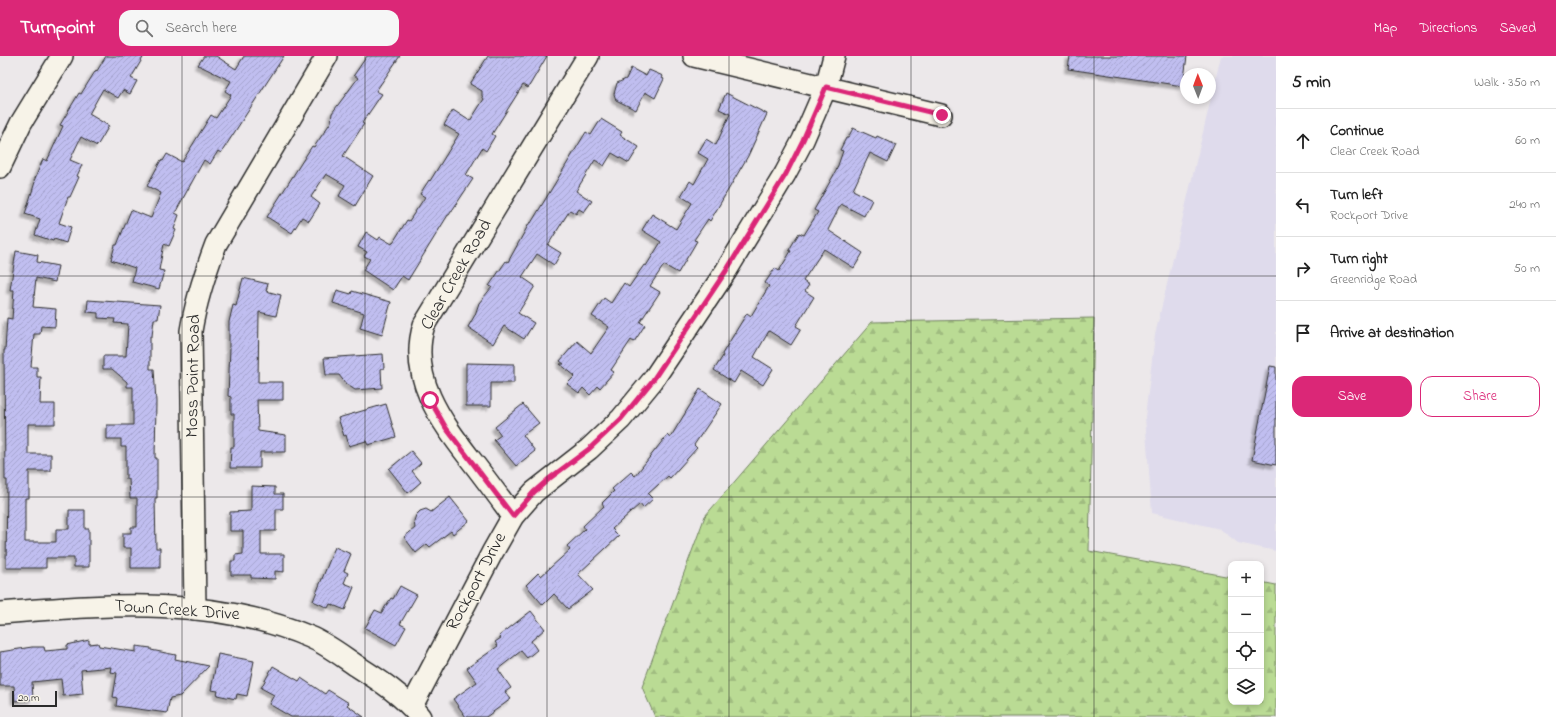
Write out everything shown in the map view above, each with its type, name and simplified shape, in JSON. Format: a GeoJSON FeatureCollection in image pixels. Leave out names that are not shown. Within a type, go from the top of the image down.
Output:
{"type":"FeatureCollection","features":[{"type":"Feature","properties":{"kind":"street"},"geometry":{"type":"LineString","coordinates":[[0,167],[21,123],[62,56]]}},
{"type":"Feature","properties":{"kind":"street","name":"Moss Point Road"},"geometry":{"type":"LineString","coordinates":[[196,609],[192,331],[195,307],[205,273],[216,244],[327,56]]}},
{"type":"Feature","properties":{"kind":"street","name":"Clear Creek Road"},"geometry":{"type":"LineString","coordinates":[[513,516],[446,428],[430,400],[420,366],[420,338],[424,325],[588,56]]}},
{"type":"Feature","properties":{"kind":"street"},"geometry":{"type":"LineString","coordinates":[[694,56],[942,115]]}},
{"type":"Feature","properties":{"kind":"street","name":"Rockport Drive"},"geometry":{"type":"LineString","coordinates":[[416,712],[492,553],[513,516],[534,492],[589,449],[621,419],[653,380],[726,271],[786,174],[803,140],[826,87],[834,56]]}},
{"type":"Feature","properties":{"kind":"street","name":"Town Creek Drive"},"geometry":{"type":"LineString","coordinates":[[0,613],[133,605],[196,609],[245,615],[267,621],[312,638],[367,672],[416,712]]}},
{"type":"Feature","properties":{"kind":"shaded area"},"geometry":{"type":"Polygon","coordinates":[[[1221,56],[1276,56],[1276,551],[1238,543],[1220,529],[1152,513],[1145,417],[1155,335],[1210,104],[1216,104],[1216,77],[1221,56]]]}},
{"type":"Feature","properties":{"kind":"green space"},"geometry":{"type":"Polygon","coordinates":[[[1094,318],[1089,551],[1228,576],[1228,705],[1264,705],[1264,583],[1276,585],[1276,717],[655,717],[642,687],[705,516],[872,322],[1094,318]]]}},
{"type":"Feature","properties":{"kind":"building"},"geometry":{"type":"Polygon","coordinates":[[[106,56],[144,56],[131,78],[137,81],[130,94],[123,90],[118,98],[103,89],[89,114],[109,126],[97,146],[81,137],[70,160],[82,165],[77,176],[79,177],[70,197],[68,197],[59,223],[71,227],[66,243],[54,239],[53,241],[35,235],[40,219],[25,214],[35,182],[34,181],[43,159],[47,161],[63,126],[60,125],[79,93],[81,94],[106,56]]]}},
{"type":"Feature","properties":{"kind":"building"},"geometry":{"type":"Polygon","coordinates":[[[204,56],[216,56],[236,69],[244,56],[284,56],[221,153],[218,151],[210,164],[204,160],[175,213],[179,215],[174,229],[176,230],[169,246],[164,244],[159,270],[164,271],[159,289],[132,282],[135,268],[111,260],[115,245],[117,245],[131,210],[151,218],[161,193],[147,186],[161,160],[163,161],[167,154],[182,162],[211,115],[216,118],[231,95],[225,91],[231,81],[198,65],[204,56]]]}},
{"type":"Feature","properties":{"kind":"building"},"geometry":{"type":"Polygon","coordinates":[[[367,56],[400,56],[376,91],[382,94],[362,123],[364,124],[343,156],[373,176],[355,206],[339,196],[345,185],[326,174],[311,197],[320,204],[309,221],[302,217],[292,233],[267,217],[312,146],[314,147],[331,122],[332,113],[358,78],[354,75],[367,56]]]}},
{"type":"Feature","properties":{"kind":"building"},"geometry":{"type":"Polygon","coordinates":[[[488,56],[547,56],[528,88],[523,85],[492,134],[495,136],[486,151],[482,148],[466,175],[473,179],[448,215],[408,280],[402,276],[393,290],[363,270],[370,259],[364,256],[367,252],[358,247],[366,232],[378,240],[380,237],[392,244],[407,220],[409,221],[425,197],[420,194],[429,180],[430,181],[459,134],[444,125],[453,110],[470,121],[484,99],[482,96],[482,91],[470,84],[488,56]]]}},
{"type":"Feature","properties":{"kind":"building"},"geometry":{"type":"Polygon","coordinates":[[[1070,56],[1187,56],[1185,68],[1180,68],[1180,86],[1068,69],[1070,56]]]}},
{"type":"Feature","properties":{"kind":"building"},"geometry":{"type":"Polygon","coordinates":[[[631,68],[646,76],[649,70],[663,76],[662,78],[664,79],[655,98],[645,92],[636,110],[616,100],[614,94],[617,83],[626,79],[631,68]]]}},
{"type":"Feature","properties":{"kind":"building"},"geometry":{"type":"Polygon","coordinates":[[[726,93],[767,114],[748,156],[710,221],[708,219],[694,240],[697,241],[678,273],[664,265],[650,286],[660,292],[640,322],[645,325],[634,342],[631,340],[611,370],[614,372],[600,388],[598,386],[590,395],[583,388],[579,393],[567,384],[575,376],[560,364],[564,364],[560,361],[577,341],[591,353],[609,327],[592,316],[604,298],[611,303],[624,283],[629,287],[644,265],[646,266],[661,242],[642,230],[652,214],[676,229],[692,203],[681,196],[690,181],[694,184],[708,159],[698,153],[706,139],[716,145],[730,114],[719,109],[726,93]]]}},
{"type":"Feature","properties":{"kind":"building"},"geometry":{"type":"Polygon","coordinates":[[[601,119],[622,132],[620,135],[639,147],[629,163],[612,153],[604,166],[595,160],[576,191],[592,201],[584,212],[579,209],[576,214],[570,210],[548,245],[561,253],[554,265],[537,254],[522,277],[535,286],[518,313],[534,323],[524,339],[504,326],[493,344],[468,327],[475,315],[479,303],[492,287],[489,286],[506,261],[508,262],[530,222],[531,223],[586,132],[591,135],[601,119]]]}},
{"type":"Feature","properties":{"kind":"building"},"geometry":{"type":"Polygon","coordinates":[[[853,128],[876,138],[877,136],[896,145],[888,162],[870,153],[853,190],[872,200],[864,216],[841,204],[828,230],[863,253],[854,268],[824,249],[803,281],[809,285],[805,291],[814,297],[796,326],[801,329],[791,345],[769,331],[754,357],[773,369],[763,385],[741,371],[734,383],[714,370],[747,313],[751,316],[769,286],[765,283],[775,268],[779,271],[791,251],[789,250],[799,233],[804,235],[818,212],[814,210],[836,171],[843,151],[840,150],[853,128]]]}},
{"type":"Feature","properties":{"kind":"building"},"geometry":{"type":"Polygon","coordinates":[[[16,251],[38,255],[37,262],[58,266],[55,282],[36,278],[33,307],[56,309],[55,327],[41,326],[40,334],[34,334],[31,367],[37,367],[37,377],[41,377],[40,404],[55,404],[55,424],[28,424],[28,454],[51,454],[51,471],[29,471],[29,498],[25,498],[25,542],[56,542],[56,529],[69,529],[69,510],[85,510],[85,529],[89,529],[89,567],[74,567],[74,558],[46,558],[46,568],[6,568],[7,480],[5,480],[4,350],[7,318],[12,319],[14,290],[10,290],[16,251]]]}},
{"type":"Feature","properties":{"kind":"building"},"geometry":{"type":"Polygon","coordinates":[[[243,278],[268,284],[266,291],[281,295],[276,316],[259,312],[258,382],[283,382],[283,400],[257,400],[258,431],[286,435],[286,452],[260,452],[260,468],[230,468],[231,447],[234,447],[234,414],[231,414],[231,397],[228,396],[230,348],[229,322],[233,305],[236,306],[243,278]]]}},
{"type":"Feature","properties":{"kind":"building"},"geometry":{"type":"Polygon","coordinates":[[[337,290],[351,294],[352,291],[391,302],[382,335],[360,328],[364,313],[333,303],[337,290]]]}},
{"type":"Feature","properties":{"kind":"building"},"geometry":{"type":"Polygon","coordinates":[[[88,300],[160,305],[158,319],[154,319],[152,336],[150,336],[150,369],[154,369],[156,402],[156,548],[160,548],[160,568],[131,568],[131,548],[123,548],[123,533],[131,533],[131,527],[137,527],[137,498],[130,498],[129,479],[126,479],[126,447],[121,447],[121,439],[107,439],[107,425],[133,425],[133,387],[127,387],[127,382],[112,369],[103,369],[103,356],[126,356],[128,324],[114,323],[115,319],[98,318],[98,313],[87,312],[88,300]]]}},
{"type":"Feature","properties":{"kind":"building"},"geometry":{"type":"Polygon","coordinates":[[[383,354],[384,368],[381,369],[382,388],[355,390],[346,384],[339,375],[326,375],[324,358],[383,354]]]}},
{"type":"Feature","properties":{"kind":"building"},"geometry":{"type":"Polygon","coordinates":[[[466,363],[514,364],[514,383],[491,383],[491,406],[466,406],[466,363]]]}},
{"type":"Feature","properties":{"kind":"building"},"geometry":{"type":"Polygon","coordinates":[[[1270,366],[1276,367],[1276,465],[1252,460],[1270,366]]]}},
{"type":"Feature","properties":{"kind":"building"},"geometry":{"type":"Polygon","coordinates":[[[700,389],[722,404],[694,445],[697,448],[670,478],[668,476],[648,494],[653,499],[643,508],[640,504],[612,529],[619,536],[578,574],[593,590],[568,609],[554,594],[543,605],[526,585],[538,573],[541,576],[570,550],[567,546],[585,529],[583,526],[604,506],[602,503],[614,491],[612,489],[631,472],[635,476],[667,435],[670,438],[700,389]]]}},
{"type":"Feature","properties":{"kind":"building"},"geometry":{"type":"Polygon","coordinates":[[[386,404],[396,437],[368,445],[366,441],[349,446],[346,435],[344,436],[338,418],[386,404]]]}},
{"type":"Feature","properties":{"kind":"building"},"geometry":{"type":"Polygon","coordinates":[[[523,404],[539,423],[523,435],[535,451],[516,466],[494,440],[501,435],[495,427],[523,404]]]}},
{"type":"Feature","properties":{"kind":"building"},"geometry":{"type":"Polygon","coordinates":[[[411,451],[421,463],[412,471],[421,482],[408,493],[389,469],[411,451]]]}},
{"type":"Feature","properties":{"kind":"building"},"geometry":{"type":"Polygon","coordinates":[[[251,486],[275,487],[275,494],[283,494],[283,509],[276,509],[276,531],[261,531],[261,554],[284,554],[284,572],[275,571],[275,579],[251,578],[251,575],[231,575],[231,561],[235,561],[235,555],[243,554],[243,531],[230,531],[230,512],[251,511],[251,486]]]}},
{"type":"Feature","properties":{"kind":"building"},"geometry":{"type":"Polygon","coordinates":[[[450,497],[469,521],[453,534],[451,531],[430,547],[427,544],[416,553],[404,537],[415,528],[414,521],[416,515],[420,511],[426,509],[431,512],[450,497]]]}},
{"type":"Feature","properties":{"kind":"building"},"geometry":{"type":"Polygon","coordinates":[[[335,547],[351,554],[344,571],[348,573],[344,583],[354,587],[345,610],[330,604],[328,608],[313,601],[335,547]]]}},
{"type":"Feature","properties":{"kind":"building"},"geometry":{"type":"Polygon","coordinates":[[[400,586],[417,595],[400,624],[406,627],[396,645],[365,628],[375,610],[382,613],[391,598],[393,599],[400,586]]]}},
{"type":"Feature","properties":{"kind":"building"},"geometry":{"type":"Polygon","coordinates":[[[531,611],[545,629],[531,641],[537,650],[527,658],[521,651],[498,669],[511,688],[505,692],[511,699],[486,717],[466,717],[453,699],[477,682],[467,668],[498,646],[495,642],[501,638],[499,636],[531,611]]]}},
{"type":"Feature","properties":{"kind":"building"},"geometry":{"type":"Polygon","coordinates":[[[89,640],[89,644],[98,643],[99,646],[136,652],[136,646],[151,648],[151,650],[176,655],[175,659],[209,666],[180,696],[170,698],[167,713],[116,706],[117,698],[113,697],[117,673],[110,672],[111,667],[81,670],[83,694],[63,696],[61,679],[32,682],[33,699],[15,701],[14,686],[0,686],[0,652],[32,647],[44,647],[45,651],[67,649],[67,645],[89,640]]]}},
{"type":"Feature","properties":{"kind":"building"},"geometry":{"type":"Polygon","coordinates":[[[218,654],[254,661],[247,696],[237,694],[236,699],[217,695],[218,691],[211,690],[218,654]]]}},
{"type":"Feature","properties":{"kind":"building"},"geometry":{"type":"Polygon","coordinates":[[[273,666],[299,681],[301,678],[325,694],[328,690],[349,703],[347,705],[364,717],[291,717],[269,704],[274,695],[261,688],[273,666]]]}},
{"type":"Feature","properties":{"kind":"route"},"geometry":{"type":"LineString","coordinates":[[430,400],[446,428],[513,516],[534,492],[589,449],[621,419],[653,380],[726,271],[786,174],[803,140],[826,87],[942,115]]}}]}
